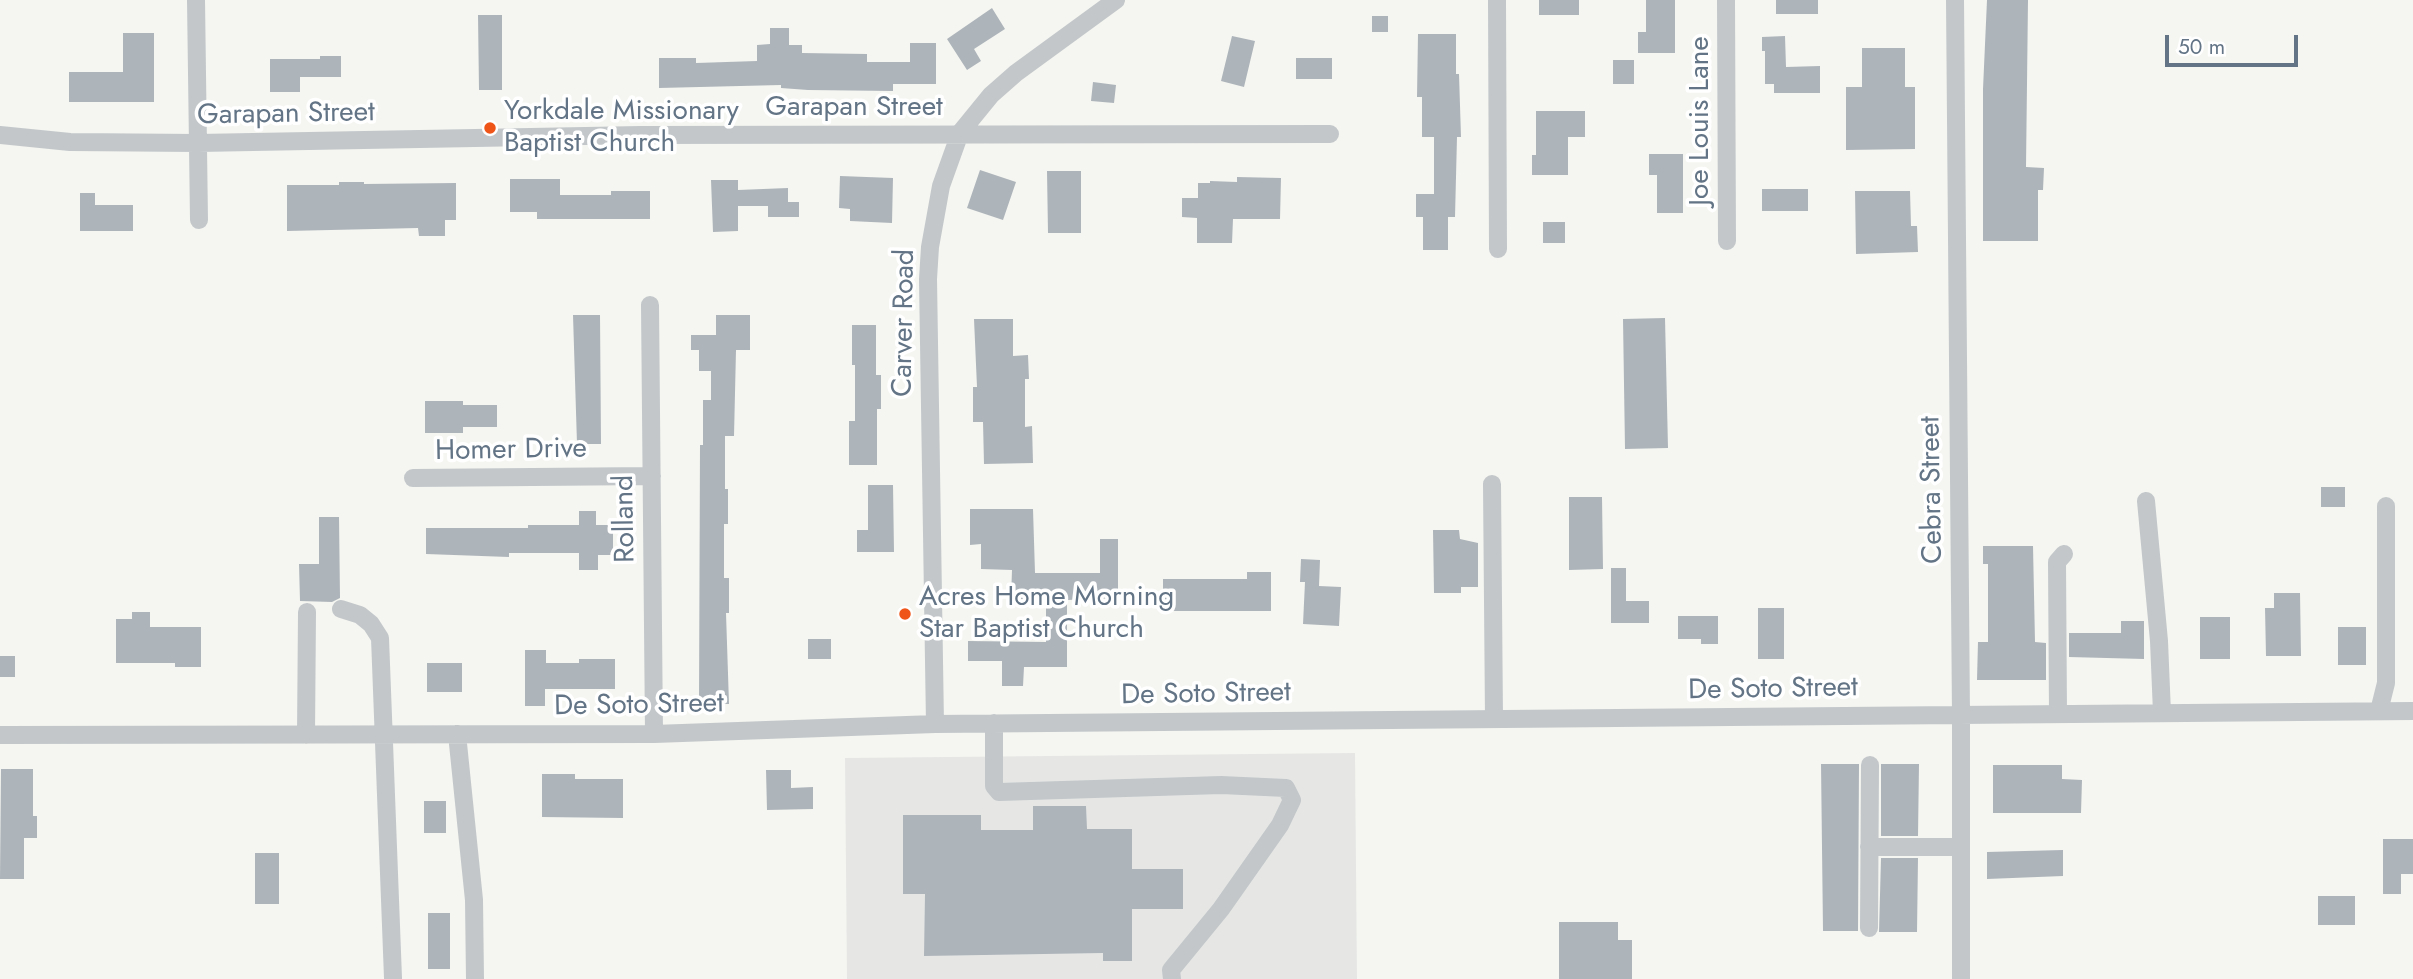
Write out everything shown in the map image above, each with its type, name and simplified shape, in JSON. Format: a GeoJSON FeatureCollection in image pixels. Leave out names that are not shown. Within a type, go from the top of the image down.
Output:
{"type":"FeatureCollection","features":[{"type":"Feature","properties":{"kind":"street"},"geometry":{"type":"LineString","coordinates":[[197,0],[198,220]]}},
{"type":"Feature","properties":{"kind":"street","name":"Carver Road"},"geometry":{"type":"LineString","coordinates":[[935,724],[928,279],[930,247],[941,186],[960,133],[991,95],[1016,73],[1116,0]]}},
{"type":"Feature","properties":{"kind":"street"},"geometry":{"type":"LineString","coordinates":[[1497,0],[1498,249]]}},
{"type":"Feature","properties":{"kind":"street","name":"Joe Louis Lane"},"geometry":{"type":"LineString","coordinates":[[1726,0],[1727,241]]}},
{"type":"Feature","properties":{"kind":"street","name":"Cebra Street"},"geometry":{"type":"LineString","coordinates":[[1955,0],[1961,979]]}},
{"type":"Feature","properties":{"kind":"street","name":"Garapan Street"},"geometry":{"type":"LineString","coordinates":[[0,135],[70,142],[198,143],[654,135],[1330,134]]}},
{"type":"Feature","properties":{"kind":"street","name":"Rolland"},"geometry":{"type":"LineString","coordinates":[[650,305],[654,734]]}},
{"type":"Feature","properties":{"kind":"street","name":"Homer Drive"},"geometry":{"type":"LineString","coordinates":[[413,478],[652,476]]}},
{"type":"Feature","properties":{"kind":"street"},"geometry":{"type":"LineString","coordinates":[[1492,484],[1494,719]]}},
{"type":"Feature","properties":{"kind":"street"},"geometry":{"type":"LineString","coordinates":[[2146,501],[2159,641],[2162,713]]}},
{"type":"Feature","properties":{"kind":"street"},"geometry":{"type":"LineString","coordinates":[[2379,711],[2386,683],[2386,506]]}},
{"type":"Feature","properties":{"kind":"street"},"geometry":{"type":"LineString","coordinates":[[2058,714],[2057,562],[2064,554]]}},
{"type":"Feature","properties":{"kind":"street"},"geometry":{"type":"LineString","coordinates":[[341,609],[359,615],[380,638],[393,978]]}},
{"type":"Feature","properties":{"kind":"street"},"geometry":{"type":"LineString","coordinates":[[306,734],[307,612]]}},
{"type":"Feature","properties":{"kind":"street","name":"De Soto Street"},"geometry":{"type":"LineString","coordinates":[[0,735],[654,734],[994,723],[2413,711]]}},
{"type":"Feature","properties":{"kind":"street"},"geometry":{"type":"LineString","coordinates":[[994,723],[994,786],[999,792],[1221,785],[1286,788],[1292,800],[1280,825],[1222,909],[1171,971],[1172,979]]}},
{"type":"Feature","properties":{"kind":"street"},"geometry":{"type":"LineString","coordinates":[[457,734],[474,900],[475,979]]}},
{"type":"Feature","properties":{"kind":"street"},"geometry":{"type":"LineString","coordinates":[[1869,928],[1870,765]]}},
{"type":"Feature","properties":{"kind":"street"},"geometry":{"type":"LineString","coordinates":[[1870,847],[1959,847]]}},
{"type":"Feature","properties":{"kind":"shaded area"},"geometry":{"type":"Polygon","coordinates":[[[1355,753],[1357,979],[847,979],[845,758],[1355,753]]]}},
{"type":"Feature","properties":{"kind":"building"},"geometry":{"type":"Polygon","coordinates":[[[1539,0],[1579,0],[1579,15],[1539,15],[1539,0]]]}},
{"type":"Feature","properties":{"kind":"building"},"geometry":{"type":"Polygon","coordinates":[[[1646,0],[1675,0],[1675,53],[1638,53],[1638,32],[1646,32],[1646,0]]]}},
{"type":"Feature","properties":{"kind":"building"},"geometry":{"type":"Polygon","coordinates":[[[1776,0],[1818,0],[1818,14],[1776,14],[1776,0]]]}},
{"type":"Feature","properties":{"kind":"building"},"geometry":{"type":"Polygon","coordinates":[[[1987,0],[2028,0],[2026,167],[2044,168],[2043,190],[2038,190],[2038,241],[1983,241],[1983,89],[1987,0]]]}},
{"type":"Feature","properties":{"kind":"building"},"geometry":{"type":"Polygon","coordinates":[[[992,8],[1005,29],[974,49],[981,61],[967,70],[947,39],[992,8]]]}},
{"type":"Feature","properties":{"kind":"building"},"geometry":{"type":"Polygon","coordinates":[[[478,15],[502,15],[502,90],[479,90],[478,15]]]}},
{"type":"Feature","properties":{"kind":"building"},"geometry":{"type":"Polygon","coordinates":[[[1372,16],[1388,16],[1388,32],[1372,32],[1372,16]]]}},
{"type":"Feature","properties":{"kind":"building"},"geometry":{"type":"Polygon","coordinates":[[[770,28],[789,28],[789,45],[802,45],[802,53],[867,54],[867,62],[910,62],[910,43],[936,43],[936,84],[893,84],[893,91],[808,90],[781,88],[781,85],[659,88],[659,58],[696,58],[696,63],[757,61],[757,45],[770,44],[770,28]]]}},
{"type":"Feature","properties":{"kind":"building"},"geometry":{"type":"Polygon","coordinates":[[[123,33],[154,33],[154,102],[69,102],[69,72],[123,72],[123,33]]]}},
{"type":"Feature","properties":{"kind":"building"},"geometry":{"type":"Polygon","coordinates":[[[1418,34],[1456,34],[1461,137],[1457,137],[1455,217],[1448,217],[1448,250],[1423,250],[1423,217],[1416,217],[1416,194],[1434,194],[1434,137],[1422,137],[1422,97],[1417,97],[1418,34]]]}},
{"type":"Feature","properties":{"kind":"building"},"geometry":{"type":"Polygon","coordinates":[[[1232,36],[1255,41],[1244,87],[1221,81],[1232,36]]]}},
{"type":"Feature","properties":{"kind":"building"},"geometry":{"type":"Polygon","coordinates":[[[1785,36],[1786,67],[1820,66],[1820,93],[1774,93],[1774,84],[1765,84],[1765,51],[1762,51],[1762,37],[1785,36]]]}},
{"type":"Feature","properties":{"kind":"building"},"geometry":{"type":"Polygon","coordinates":[[[1862,48],[1905,48],[1905,87],[1915,87],[1915,149],[1846,150],[1846,87],[1862,87],[1862,48]]]}},
{"type":"Feature","properties":{"kind":"building"},"geometry":{"type":"Polygon","coordinates":[[[320,56],[341,56],[341,77],[300,77],[300,92],[270,92],[270,59],[320,59],[320,56]]]}},
{"type":"Feature","properties":{"kind":"building"},"geometry":{"type":"Polygon","coordinates":[[[1296,58],[1332,58],[1332,79],[1296,79],[1296,58]]]}},
{"type":"Feature","properties":{"kind":"building"},"geometry":{"type":"Polygon","coordinates":[[[1613,60],[1634,60],[1634,84],[1613,84],[1613,60]]]}},
{"type":"Feature","properties":{"kind":"building"},"geometry":{"type":"Polygon","coordinates":[[[1093,82],[1116,85],[1114,103],[1091,101],[1093,82]]]}},
{"type":"Feature","properties":{"kind":"building"},"geometry":{"type":"Polygon","coordinates":[[[1536,111],[1585,111],[1585,137],[1568,137],[1568,175],[1532,175],[1532,155],[1536,155],[1536,111]]]}},
{"type":"Feature","properties":{"kind":"building"},"geometry":{"type":"Polygon","coordinates":[[[1649,154],[1683,154],[1683,213],[1657,213],[1657,175],[1649,175],[1649,154]]]}},
{"type":"Feature","properties":{"kind":"building"},"geometry":{"type":"Polygon","coordinates":[[[980,170],[1016,182],[1003,220],[967,208],[980,170]]]}},
{"type":"Feature","properties":{"kind":"building"},"geometry":{"type":"Polygon","coordinates":[[[1047,171],[1081,171],[1081,233],[1048,233],[1047,171]]]}},
{"type":"Feature","properties":{"kind":"building"},"geometry":{"type":"Polygon","coordinates":[[[840,176],[893,178],[892,223],[850,221],[850,209],[839,208],[840,176]]]}},
{"type":"Feature","properties":{"kind":"building"},"geometry":{"type":"Polygon","coordinates":[[[1237,177],[1281,178],[1280,219],[1233,219],[1232,243],[1197,243],[1197,218],[1182,217],[1182,198],[1198,198],[1198,183],[1237,182],[1237,177]]]}},
{"type":"Feature","properties":{"kind":"building"},"geometry":{"type":"Polygon","coordinates":[[[510,179],[560,179],[560,195],[611,195],[611,191],[650,191],[650,219],[537,219],[537,212],[510,212],[510,179]]]}},
{"type":"Feature","properties":{"kind":"building"},"geometry":{"type":"Polygon","coordinates":[[[711,180],[738,180],[738,190],[788,188],[788,202],[799,202],[799,217],[768,217],[768,206],[738,206],[738,231],[713,232],[711,180]]]}},
{"type":"Feature","properties":{"kind":"building"},"geometry":{"type":"Polygon","coordinates":[[[339,182],[456,183],[456,220],[445,220],[445,236],[419,236],[418,228],[287,231],[287,185],[339,185],[339,182]]]}},
{"type":"Feature","properties":{"kind":"building"},"geometry":{"type":"Polygon","coordinates":[[[1762,189],[1808,189],[1808,211],[1762,211],[1762,189]]]}},
{"type":"Feature","properties":{"kind":"building"},"geometry":{"type":"Polygon","coordinates":[[[1855,191],[1910,191],[1911,226],[1917,226],[1918,252],[1856,254],[1855,191]]]}},
{"type":"Feature","properties":{"kind":"building"},"geometry":{"type":"Polygon","coordinates":[[[80,193],[95,193],[95,205],[133,205],[133,231],[80,231],[80,193]]]}},
{"type":"Feature","properties":{"kind":"building"},"geometry":{"type":"Polygon","coordinates":[[[1543,222],[1565,222],[1565,243],[1543,243],[1543,222]]]}},
{"type":"Feature","properties":{"kind":"building"},"geometry":{"type":"Polygon","coordinates":[[[573,315],[600,315],[601,444],[577,444],[573,315]]]}},
{"type":"Feature","properties":{"kind":"building"},"geometry":{"type":"Polygon","coordinates":[[[716,315],[750,315],[750,350],[736,350],[734,436],[725,436],[728,524],[724,524],[724,578],[729,578],[729,613],[726,613],[729,704],[699,704],[700,445],[703,445],[703,400],[711,400],[711,371],[699,371],[699,350],[691,350],[691,335],[716,335],[716,315]]]}},
{"type":"Feature","properties":{"kind":"building"},"geometry":{"type":"Polygon","coordinates":[[[1665,318],[1668,448],[1625,449],[1623,319],[1665,318]]]}},
{"type":"Feature","properties":{"kind":"building"},"geometry":{"type":"Polygon","coordinates":[[[974,319],[1013,319],[1013,356],[1028,355],[1025,427],[1032,426],[1033,463],[984,464],[983,422],[973,422],[973,387],[977,387],[974,319]]]}},
{"type":"Feature","properties":{"kind":"building"},"geometry":{"type":"Polygon","coordinates":[[[852,325],[876,325],[876,375],[881,375],[881,409],[877,409],[877,465],[849,465],[849,421],[855,421],[852,325]]]}},
{"type":"Feature","properties":{"kind":"building"},"geometry":{"type":"Polygon","coordinates":[[[425,401],[463,401],[463,405],[497,405],[497,427],[463,427],[463,433],[425,433],[425,401]]]}},
{"type":"Feature","properties":{"kind":"building"},"geometry":{"type":"Polygon","coordinates":[[[868,485],[893,485],[894,552],[857,552],[857,530],[868,530],[868,485]]]}},
{"type":"Feature","properties":{"kind":"building"},"geometry":{"type":"Polygon","coordinates":[[[2321,487],[2345,487],[2345,507],[2321,507],[2321,487]]]}},
{"type":"Feature","properties":{"kind":"building"},"geometry":{"type":"Polygon","coordinates":[[[1569,497],[1602,497],[1603,569],[1569,570],[1569,497]]]}},
{"type":"Feature","properties":{"kind":"building"},"geometry":{"type":"Polygon","coordinates":[[[970,509],[1033,509],[1035,573],[1100,573],[1100,539],[1118,539],[1118,598],[1067,600],[1067,667],[1024,667],[1023,686],[1002,686],[1002,661],[968,661],[968,641],[1046,642],[1046,600],[1011,599],[1012,570],[981,569],[981,544],[970,545],[970,509]]]}},
{"type":"Feature","properties":{"kind":"building"},"geometry":{"type":"Polygon","coordinates":[[[579,511],[596,511],[596,525],[613,525],[613,555],[598,555],[598,570],[579,570],[579,553],[509,553],[509,557],[426,554],[426,528],[579,525],[579,511]]]}},
{"type":"Feature","properties":{"kind":"building"},"geometry":{"type":"Polygon","coordinates":[[[319,517],[339,517],[340,598],[332,602],[300,601],[299,564],[319,564],[319,517]]]}},
{"type":"Feature","properties":{"kind":"building"},"geometry":{"type":"Polygon","coordinates":[[[1433,530],[1459,530],[1460,539],[1478,543],[1478,587],[1461,587],[1461,593],[1434,593],[1433,530]]]}},
{"type":"Feature","properties":{"kind":"building"},"geometry":{"type":"Polygon","coordinates":[[[1983,546],[2033,546],[2035,642],[2046,643],[2046,680],[1977,680],[1978,642],[1988,642],[1988,564],[1983,564],[1983,546]]]}},
{"type":"Feature","properties":{"kind":"building"},"geometry":{"type":"Polygon","coordinates":[[[1301,559],[1320,560],[1319,586],[1341,587],[1339,626],[1303,624],[1305,582],[1300,582],[1301,559]]]}},
{"type":"Feature","properties":{"kind":"building"},"geometry":{"type":"Polygon","coordinates":[[[1611,568],[1626,568],[1626,601],[1649,601],[1649,623],[1611,623],[1611,568]]]}},
{"type":"Feature","properties":{"kind":"building"},"geometry":{"type":"Polygon","coordinates":[[[1247,572],[1271,572],[1271,611],[1163,611],[1163,579],[1247,579],[1247,572]]]}},
{"type":"Feature","properties":{"kind":"building"},"geometry":{"type":"Polygon","coordinates":[[[2274,593],[2300,593],[2301,656],[2266,656],[2265,608],[2274,608],[2274,593]]]}},
{"type":"Feature","properties":{"kind":"building"},"geometry":{"type":"Polygon","coordinates":[[[1758,608],[1784,608],[1784,659],[1758,659],[1758,608]]]}},
{"type":"Feature","properties":{"kind":"building"},"geometry":{"type":"Polygon","coordinates":[[[132,612],[150,612],[150,627],[201,627],[201,667],[175,667],[175,663],[116,663],[116,619],[132,619],[132,612]]]}},
{"type":"Feature","properties":{"kind":"building"},"geometry":{"type":"Polygon","coordinates":[[[1678,616],[1718,616],[1718,644],[1701,644],[1701,639],[1678,639],[1678,616]]]}},
{"type":"Feature","properties":{"kind":"building"},"geometry":{"type":"Polygon","coordinates":[[[2200,617],[2230,617],[2230,659],[2200,659],[2200,617]]]}},
{"type":"Feature","properties":{"kind":"building"},"geometry":{"type":"Polygon","coordinates":[[[2121,621],[2144,621],[2144,659],[2069,657],[2069,633],[2121,633],[2121,621]]]}},
{"type":"Feature","properties":{"kind":"building"},"geometry":{"type":"Polygon","coordinates":[[[2338,627],[2366,627],[2366,665],[2338,665],[2338,627]]]}},
{"type":"Feature","properties":{"kind":"building"},"geometry":{"type":"Polygon","coordinates":[[[808,639],[831,639],[831,659],[808,659],[808,639]]]}},
{"type":"Feature","properties":{"kind":"building"},"geometry":{"type":"Polygon","coordinates":[[[525,650],[546,650],[546,663],[615,659],[615,689],[545,689],[545,706],[525,706],[525,650]]]}},
{"type":"Feature","properties":{"kind":"building"},"geometry":{"type":"Polygon","coordinates":[[[0,656],[15,656],[15,677],[0,677],[0,656]]]}},
{"type":"Feature","properties":{"kind":"building"},"geometry":{"type":"Polygon","coordinates":[[[427,663],[462,663],[462,692],[427,692],[427,663]]]}},
{"type":"Feature","properties":{"kind":"building"},"geometry":{"type":"Polygon","coordinates":[[[1821,764],[1859,764],[1858,931],[1823,931],[1821,764]]]}},
{"type":"Feature","properties":{"kind":"building"},"geometry":{"type":"Polygon","coordinates":[[[1881,764],[1919,764],[1918,836],[1881,836],[1881,764]]]}},
{"type":"Feature","properties":{"kind":"building"},"geometry":{"type":"Polygon","coordinates":[[[1993,765],[2062,765],[2062,779],[2082,780],[2081,813],[1993,813],[1993,765]]]}},
{"type":"Feature","properties":{"kind":"building"},"geometry":{"type":"Polygon","coordinates":[[[1,769],[33,769],[33,816],[37,816],[37,838],[24,838],[24,879],[0,879],[1,769]]]}},
{"type":"Feature","properties":{"kind":"building"},"geometry":{"type":"Polygon","coordinates":[[[766,770],[791,770],[791,788],[813,787],[813,809],[767,810],[766,770]]]}},
{"type":"Feature","properties":{"kind":"building"},"geometry":{"type":"Polygon","coordinates":[[[542,774],[575,774],[575,779],[623,779],[623,818],[542,817],[542,774]]]}},
{"type":"Feature","properties":{"kind":"building"},"geometry":{"type":"Polygon","coordinates":[[[424,801],[446,801],[446,833],[424,833],[424,801]]]}},
{"type":"Feature","properties":{"kind":"building"},"geometry":{"type":"Polygon","coordinates":[[[1033,806],[1086,806],[1087,829],[1132,829],[1132,869],[1183,869],[1183,909],[1132,909],[1132,961],[1103,961],[1103,953],[924,956],[925,894],[903,894],[903,815],[981,815],[981,830],[1033,830],[1033,806]]]}},
{"type":"Feature","properties":{"kind":"building"},"geometry":{"type":"Polygon","coordinates":[[[2383,839],[2413,839],[2413,874],[2401,874],[2401,894],[2383,894],[2383,839]]]}},
{"type":"Feature","properties":{"kind":"building"},"geometry":{"type":"Polygon","coordinates":[[[2063,850],[2063,876],[1987,879],[1987,852],[2063,850]]]}},
{"type":"Feature","properties":{"kind":"building"},"geometry":{"type":"Polygon","coordinates":[[[255,853],[279,853],[279,904],[255,904],[255,853]]]}},
{"type":"Feature","properties":{"kind":"building"},"geometry":{"type":"Polygon","coordinates":[[[1881,858],[1918,858],[1917,932],[1879,932],[1881,858]]]}},
{"type":"Feature","properties":{"kind":"building"},"geometry":{"type":"Polygon","coordinates":[[[2318,896],[2355,896],[2355,925],[2318,925],[2318,896]]]}},
{"type":"Feature","properties":{"kind":"building"},"geometry":{"type":"Polygon","coordinates":[[[428,913],[450,913],[450,969],[428,969],[428,913]]]}},
{"type":"Feature","properties":{"kind":"building"},"geometry":{"type":"Polygon","coordinates":[[[1559,922],[1618,922],[1618,940],[1632,940],[1632,979],[1559,979],[1559,922]]]}},
{"type":"Feature","properties":{"kind":"place","name":"Yorkdale Missionary Baptist Church"},"geometry":{"type":"Point","coordinates":[490,128]}},
{"type":"Feature","properties":{"kind":"place","name":"Acres Home Morning Star Baptist Church"},"geometry":{"type":"Point","coordinates":[905,614]}}]}
